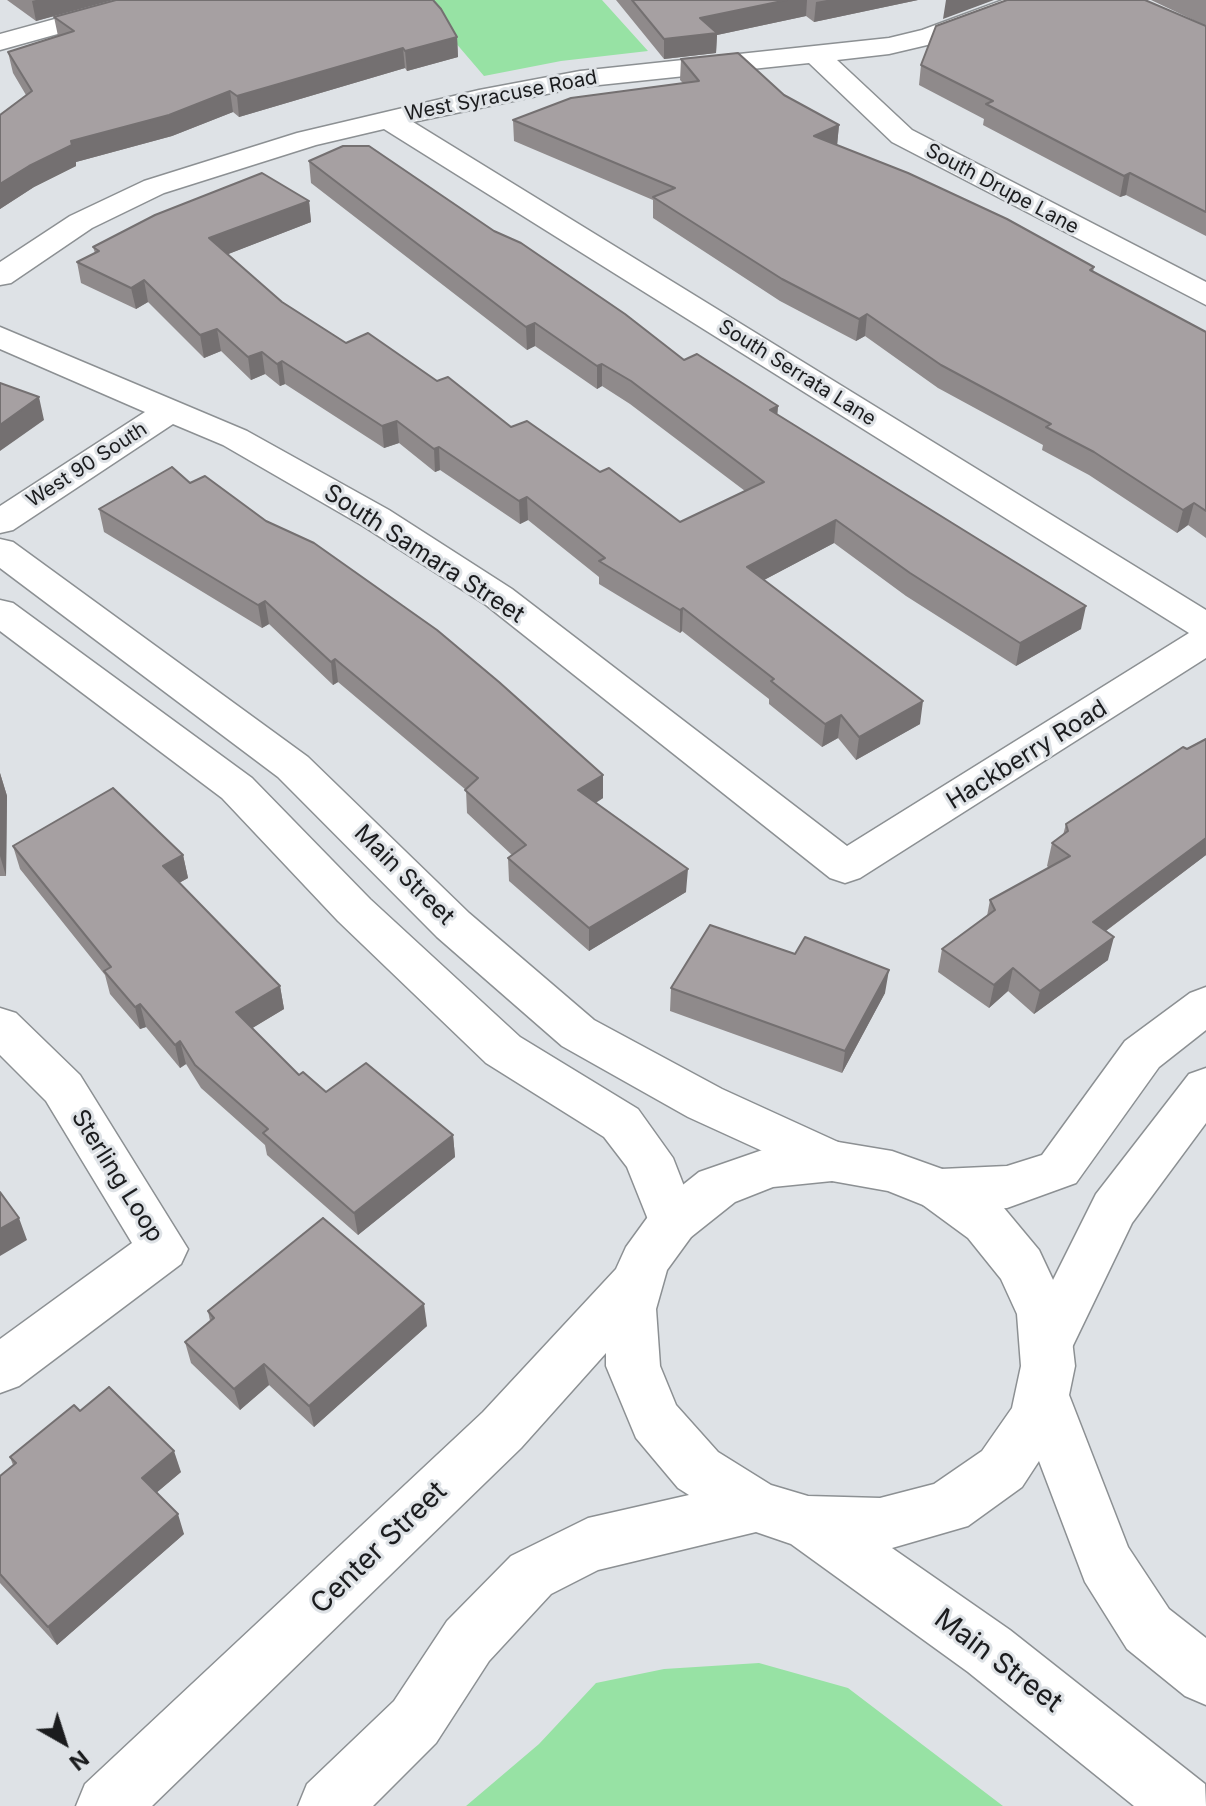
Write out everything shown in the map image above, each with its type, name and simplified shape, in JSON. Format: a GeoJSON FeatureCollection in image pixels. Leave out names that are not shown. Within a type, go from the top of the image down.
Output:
{"type":"FeatureCollection","features":[{"type":"Feature","properties":{"kind":"street"},"geometry":{"type":"LineString","coordinates":[[0,42],[153,0]]}},
{"type":"Feature","properties":{"kind":"street","name":"West Syracuse Road"},"geometry":{"type":"LineString","coordinates":[[0,276],[81,222],[154,187],[307,139],[580,79],[707,64],[818,56],[931,36],[1027,0]]}},
{"type":"Feature","properties":{"kind":"street","name":"South Drupe Lane"},"geometry":{"type":"LineString","coordinates":[[818,56],[902,136],[1206,295]]}},
{"type":"Feature","properties":{"kind":"street","name":"South Serrata Lane"},"geometry":{"type":"LineString","coordinates":[[388,119],[1206,627]]}},
{"type":"Feature","properties":{"kind":"street","name":"South Samara Street"},"geometry":{"type":"LineString","coordinates":[[0,337],[235,438],[376,518],[499,597],[845,867]]}},
{"type":"Feature","properties":{"kind":"street","name":"West 90 South"},"geometry":{"type":"LineString","coordinates":[[0,522],[173,409]]}},
{"type":"Feature","properties":{"kind":"street","name":"Main Street"},"geometry":{"type":"LineString","coordinates":[[0,550],[293,767],[453,925],[578,1033],[705,1103],[832,1161]]}},
{"type":"Feature","properties":{"kind":"street"},"geometry":{"type":"LineString","coordinates":[[0,612],[237,788],[354,910],[503,1050],[621,1123],[648,1158],[673,1222]]}},
{"type":"Feature","properties":{"kind":"street","name":"Hackberry Road"},"geometry":{"type":"LineString","coordinates":[[845,867],[1093,714],[1206,640]]}},
{"type":"Feature","properties":{"kind":"street"},"geometry":{"type":"LineString","coordinates":[[941,1190],[1007,1187],[1059,1169],[1142,1054],[1206,1005]]}},
{"type":"Feature","properties":{"kind":"street","name":"Sterling Loop"},"geometry":{"type":"LineString","coordinates":[[0,1026],[63,1088],[163,1249],[0,1369]]}},
{"type":"Feature","properties":{"kind":"street"},"geometry":{"type":"LineString","coordinates":[[1206,1087],[1114,1209],[1044,1371],[1105,1563],[1148,1629],[1206,1675]]}},
{"type":"Feature","properties":{"kind":"street"},"geometry":{"type":"LineString","coordinates":[[329,1806],[415,1722],[468,1641],[531,1575],[588,1545],[782,1514],[880,1525],[948,1507],[1002,1469],[1037,1417],[1044,1371],[1043,1314],[1021,1265],[986,1223],[941,1190],[892,1171],[832,1161],[771,1167],[717,1187],[673,1222],[644,1262],[640,1279]]}},
{"type":"Feature","properties":{"kind":"street","name":"Main Street"},"geometry":{"type":"LineString","coordinates":[[640,1279],[630,1309],[633,1366],[655,1421],[698,1470],[782,1514],[989,1651],[1183,1806]]}},
{"type":"Feature","properties":{"kind":"street","name":"Center Street"},"geometry":{"type":"LineString","coordinates":[[107,1806],[502,1430],[640,1279]]}},
{"type":"Feature","properties":{"kind":"green space"},"geometry":{"type":"Polygon","coordinates":[[[419,0],[602,0],[648,51],[561,61],[484,76],[419,0]]]}},
{"type":"Feature","properties":{"kind":"green space"},"geometry":{"type":"Polygon","coordinates":[[[759,1663],[848,1688],[1003,1806],[466,1806],[539,1744],[596,1683],[664,1669],[759,1663]]]}},
{"type":"Feature","properties":{"kind":"building"},"geometry":{"type":"Polygon","coordinates":[[[116,0],[433,0],[457,37],[405,51],[403,48],[237,96],[230,91],[169,115],[71,141],[72,145],[0,184],[0,115],[32,91],[8,52],[74,31],[54,17],[116,0]]]}},
{"type":"Feature","properties":{"kind":"building"},"geometry":{"type":"Polygon","coordinates":[[[632,0],[787,0],[700,18],[717,33],[664,39],[632,0]]]}},
{"type":"Feature","properties":{"kind":"building"},"geometry":{"type":"Polygon","coordinates":[[[1007,0],[1145,0],[1206,26],[1206,212],[1130,173],[1124,176],[986,104],[993,101],[921,65],[936,26],[1007,0]]]}},
{"type":"Feature","properties":{"kind":"building"},"geometry":{"type":"Polygon","coordinates":[[[738,53],[784,95],[839,125],[814,136],[908,173],[1007,219],[1094,267],[1090,270],[1206,332],[1206,511],[1194,503],[1183,510],[1094,452],[1046,427],[1051,424],[941,365],[867,314],[859,319],[782,279],[653,197],[675,188],[513,120],[571,98],[699,81],[681,59],[738,53]]]}},
{"type":"Feature","properties":{"kind":"building"},"geometry":{"type":"Polygon","coordinates":[[[343,146],[369,146],[494,231],[521,243],[625,314],[684,360],[697,354],[778,406],[770,410],[1086,606],[1020,643],[910,573],[836,520],[747,567],[923,701],[859,737],[841,715],[825,724],[771,681],[774,679],[683,608],[680,610],[599,561],[605,558],[527,497],[519,501],[439,447],[434,449],[397,421],[382,426],[282,361],[277,364],[262,352],[248,357],[217,329],[200,335],[144,280],[131,288],[77,262],[99,251],[93,247],[155,215],[262,173],[309,201],[209,238],[282,302],[346,343],[368,333],[437,381],[448,377],[511,427],[527,421],[600,472],[609,468],[680,522],[764,482],[631,381],[602,364],[597,366],[535,323],[526,327],[309,161],[343,146]]]}},
{"type":"Feature","properties":{"kind":"building"},"geometry":{"type":"Polygon","coordinates":[[[0,383],[39,397],[0,425],[0,383]]]}},
{"type":"Feature","properties":{"kind":"building"},"geometry":{"type":"Polygon","coordinates":[[[172,467],[190,483],[205,476],[266,521],[314,543],[437,630],[603,775],[578,790],[688,869],[589,928],[508,858],[526,845],[465,790],[478,778],[335,659],[331,662],[265,601],[258,605],[99,509],[172,467]]]}},
{"type":"Feature","properties":{"kind":"building"},"geometry":{"type":"Polygon","coordinates":[[[1206,739],[1206,838],[1093,922],[1114,937],[1040,991],[1013,968],[994,985],[942,949],[995,910],[990,900],[1070,856],[1052,843],[1068,831],[1066,824],[1183,747],[1187,749],[1206,739]]]}},
{"type":"Feature","properties":{"kind":"building"},"geometry":{"type":"Polygon","coordinates":[[[113,788],[183,855],[163,866],[280,986],[236,1012],[299,1075],[303,1072],[326,1092],[366,1063],[453,1135],[354,1213],[263,1133],[268,1129],[195,1065],[180,1041],[175,1045],[140,1004],[135,1007],[104,971],[111,967],[13,846],[113,788]]]}},
{"type":"Feature","properties":{"kind":"building"},"geometry":{"type":"Polygon","coordinates":[[[710,925],[795,954],[805,937],[889,970],[845,1051],[671,988],[710,925]]]}},
{"type":"Feature","properties":{"kind":"building"},"geometry":{"type":"Polygon","coordinates":[[[0,1192],[19,1218],[0,1229],[0,1192]]]}},
{"type":"Feature","properties":{"kind":"building"},"geometry":{"type":"Polygon","coordinates":[[[323,1218],[424,1304],[309,1406],[264,1364],[234,1389],[185,1342],[214,1318],[208,1311],[323,1218]]]}},
{"type":"Feature","properties":{"kind":"building"},"geometry":{"type":"Polygon","coordinates":[[[109,1387],[174,1451],[142,1478],[178,1514],[48,1627],[0,1574],[0,1476],[16,1463],[10,1457],[74,1405],[80,1411],[109,1387]]]}}]}
